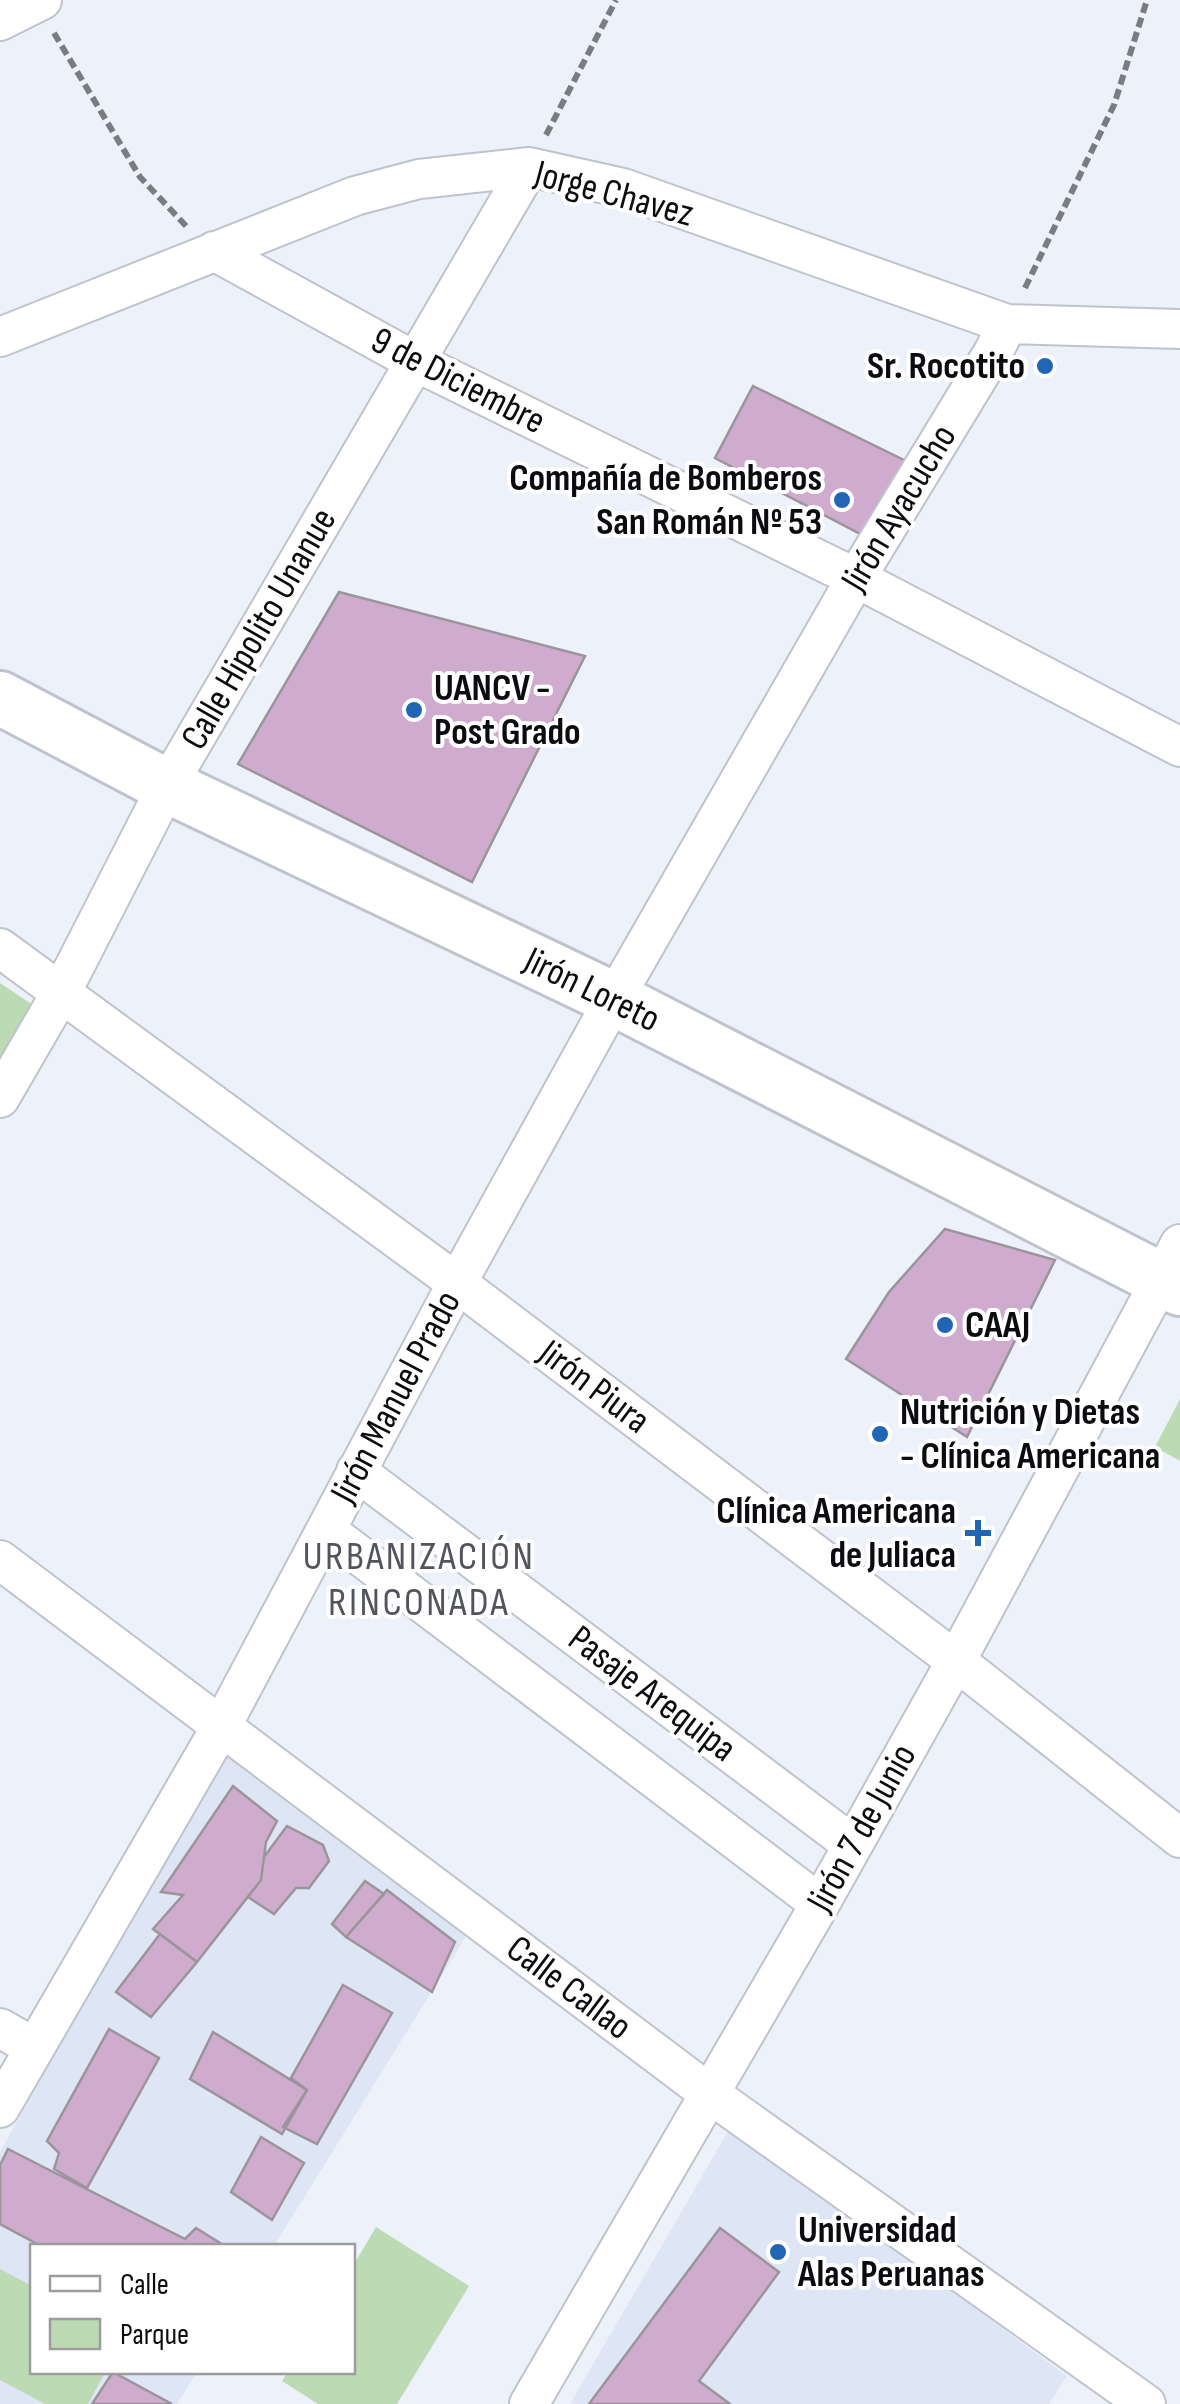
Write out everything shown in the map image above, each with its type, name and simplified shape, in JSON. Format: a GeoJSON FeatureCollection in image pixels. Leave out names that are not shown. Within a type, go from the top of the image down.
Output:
{"type":"FeatureCollection","features":[{"type":"Feature","properties":{"kind":"street","name":"Jorge Chavez"},"geometry":{"type":"LineString","coordinates":[[0,336],[356,196],[403,183],[530,167],[623,188],[1008,324],[1180,330]]}},
{"type":"Feature","properties":{"kind":"street","name":"Calle Hipolito Unanue"},"geometry":{"type":"LineString","coordinates":[[0,1098],[62,992],[167,786],[530,167]]}},
{"type":"Feature","properties":{"kind":"street","name":"9 de Diciembre"},"geometry":{"type":"LineString","coordinates":[[214,251],[416,362],[856,578],[1180,747]]}},
{"type":"Feature","properties":{"kind":"street","name":"Jirón Ayacucho"},"geometry":{"type":"LineString","coordinates":[[614,999],[856,578],[1008,324]]}},
{"type":"Feature","properties":{"kind":"street","name":"Jirón Loreto"},"geometry":{"type":"LineString","coordinates":[[0,698],[167,786],[1174,1271]]}},
{"type":"Feature","properties":{"kind":"street","name":"Jirón Piura"},"geometry":{"type":"LineString","coordinates":[[0,948],[956,1660],[1180,1838]]}},
{"type":"Feature","properties":{"kind":"street","name":"Jirón Manuel Prado"},"geometry":{"type":"LineString","coordinates":[[0,2108],[221,1728],[456,1284],[614,999]]}},
{"type":"Feature","properties":{"kind":"street","name":"Jirón 7 de Junio"},"geometry":{"type":"LineString","coordinates":[[529,2404],[820,1904],[1174,1271]]}},
{"type":"Feature","properties":{"kind":"street","name":"Pasaje Arequipa"},"geometry":{"type":"LineString","coordinates":[[356,1471],[853,1845]]}},
{"type":"Feature","properties":{"kind":"street","name":"Pasaje Arequipa"},"geometry":{"type":"LineString","coordinates":[[326,1530],[820,1904]]}},
{"type":"Feature","properties":{"kind":"street","name":"Calle Callao"},"geometry":{"type":"LineString","coordinates":[[0,1560],[710,2094],[1146,2404]]}},
{"type":"Feature","properties":{"kind":"street"},"geometry":{"type":"LineString","coordinates":[[0,2028],[35,2048]]}},
{"type":"Feature","properties":{"kind":"path"},"geometry":{"type":"LineString","coordinates":[[530,167],[616,0]]}},
{"type":"Feature","properties":{"kind":"path"},"geometry":{"type":"LineString","coordinates":[[1008,324],[1114,105],[1147,0]]}},
{"type":"Feature","properties":{"kind":"path"},"geometry":{"type":"LineString","coordinates":[[18,12],[28,45],[56,32],[140,177],[214,251]]}},
{"type":"Feature","properties":{"kind":"shaded area"},"geometry":{"type":"Polygon","coordinates":[[[225,1752],[476,1920],[275,2244],[30,2244],[30,2374],[196,2374],[177,2404],[0,2404],[0,2152],[225,1752]]]}},
{"type":"Feature","properties":{"kind":"shaded area","name":"Universidad Alas Peruanas"},"geometry":{"type":"Polygon","coordinates":[[[730,2128],[1067,2376],[1049,2404],[570,2404],[730,2128]]]}},
{"type":"Feature","properties":{"kind":"green space"},"geometry":{"type":"Polygon","coordinates":[[[0,983],[33,1005],[0,1057],[0,983]]]}},
{"type":"Feature","properties":{"kind":"green space"},"geometry":{"type":"Polygon","coordinates":[[[1180,1399],[1180,1461],[1155,1447],[1180,1399]]]}},
{"type":"Feature","properties":{"kind":"green space"},"geometry":{"type":"Polygon","coordinates":[[[376,2227],[469,2286],[397,2404],[318,2404],[282,2381],[287,2374],[355,2374],[355,2263],[376,2227]]]}},
{"type":"Feature","properties":{"kind":"green space"},"geometry":{"type":"Polygon","coordinates":[[[0,2269],[30,2285],[30,2374],[104,2374],[88,2404],[45,2404],[0,2380],[0,2269]]]}},
{"type":"Feature","properties":{"kind":"building","name":"Compañía de Bomberos San Román Nº 53"},"geometry":{"type":"Polygon","coordinates":[[[753,386],[908,462],[868,538],[715,458],[753,386]]]}},
{"type":"Feature","properties":{"kind":"building","name":"UANCV - Post Grado"},"geometry":{"type":"Polygon","coordinates":[[[339,592],[585,656],[472,882],[238,764],[339,592]]]}},
{"type":"Feature","properties":{"kind":"building","name":"CAAJ"},"geometry":{"type":"Polygon","coordinates":[[[945,1229],[1055,1260],[967,1437],[846,1359],[889,1292],[945,1229]]]}},
{"type":"Feature","properties":{"kind":"building"},"geometry":{"type":"Polygon","coordinates":[[[233,1786],[277,1821],[266,1842],[261,1880],[197,1962],[153,1929],[183,1895],[161,1892],[233,1786]]]}},
{"type":"Feature","properties":{"kind":"building"},"geometry":{"type":"Polygon","coordinates":[[[287,1826],[323,1845],[329,1861],[309,1888],[296,1888],[274,1914],[248,1897],[261,1880],[264,1857],[287,1826]]]}},
{"type":"Feature","properties":{"kind":"building"},"geometry":{"type":"Polygon","coordinates":[[[365,1881],[384,1894],[346,1937],[332,1924],[365,1881]]]}},
{"type":"Feature","properties":{"kind":"building"},"geometry":{"type":"Polygon","coordinates":[[[387,1890],[455,1942],[432,1992],[346,1937],[387,1890]]]}},
{"type":"Feature","properties":{"kind":"building"},"geometry":{"type":"Polygon","coordinates":[[[160,1934],[197,1962],[151,2017],[116,1992],[160,1934]]]}},
{"type":"Feature","properties":{"kind":"building"},"geometry":{"type":"Polygon","coordinates":[[[343,1985],[392,2013],[317,2144],[283,2127],[307,2090],[291,2078],[343,1985]]]}},
{"type":"Feature","properties":{"kind":"building"},"geometry":{"type":"Polygon","coordinates":[[[109,2029],[159,2058],[87,2188],[54,2169],[59,2153],[47,2141],[109,2029]]]}},
{"type":"Feature","properties":{"kind":"building"},"geometry":{"type":"Polygon","coordinates":[[[213,2032],[307,2090],[282,2134],[190,2079],[213,2032]]]}},
{"type":"Feature","properties":{"kind":"building"},"geometry":{"type":"Polygon","coordinates":[[[261,2137],[304,2163],[272,2220],[231,2192],[261,2137]]]}},
{"type":"Feature","properties":{"kind":"building"},"geometry":{"type":"Polygon","coordinates":[[[8,2149],[185,2239],[196,2228],[222,2244],[37,2244],[0,2224],[0,2165],[8,2149]]]}},
{"type":"Feature","properties":{"kind":"building"},"geometry":{"type":"Polygon","coordinates":[[[720,2228],[779,2272],[699,2381],[730,2404],[589,2404],[720,2228]]]}},
{"type":"Feature","properties":{"kind":"building"},"geometry":{"type":"Polygon","coordinates":[[[112,2374],[117,2374],[172,2404],[92,2404],[112,2374]]]}},
{"type":"Feature","properties":{"kind":"place","name":"Sr. Rocotito"},"geometry":{"type":"Point","coordinates":[1045,366]}},
{"type":"Feature","properties":{"kind":"place","name":"Compañía de Bomberos San Román Nº 53"},"geometry":{"type":"Point","coordinates":[842,500]}},
{"type":"Feature","properties":{"kind":"place","name":"UANCV - Post Grado"},"geometry":{"type":"Point","coordinates":[414,710]}},
{"type":"Feature","properties":{"kind":"place","name":"CAAJ"},"geometry":{"type":"Point","coordinates":[945,1325]}},
{"type":"Feature","properties":{"kind":"place","name":"Nutrición y Dietas - Clínica Americana"},"geometry":{"type":"Point","coordinates":[880,1434]}},
{"type":"Feature","properties":{"kind":"place","name":"Clínica Americana de Juliaca"},"geometry":{"type":"Point","coordinates":[978,1533]}},
{"type":"Feature","properties":{"kind":"place","name":"Universidad Alas Peruanas"},"geometry":{"type":"Point","coordinates":[778,2252]}},
{"type":"Feature","properties":{"kind":"district","name":"URBANIZACIÓN RINCONADA"},"geometry":{"type":"Point","coordinates":[419,1580]}}]}
